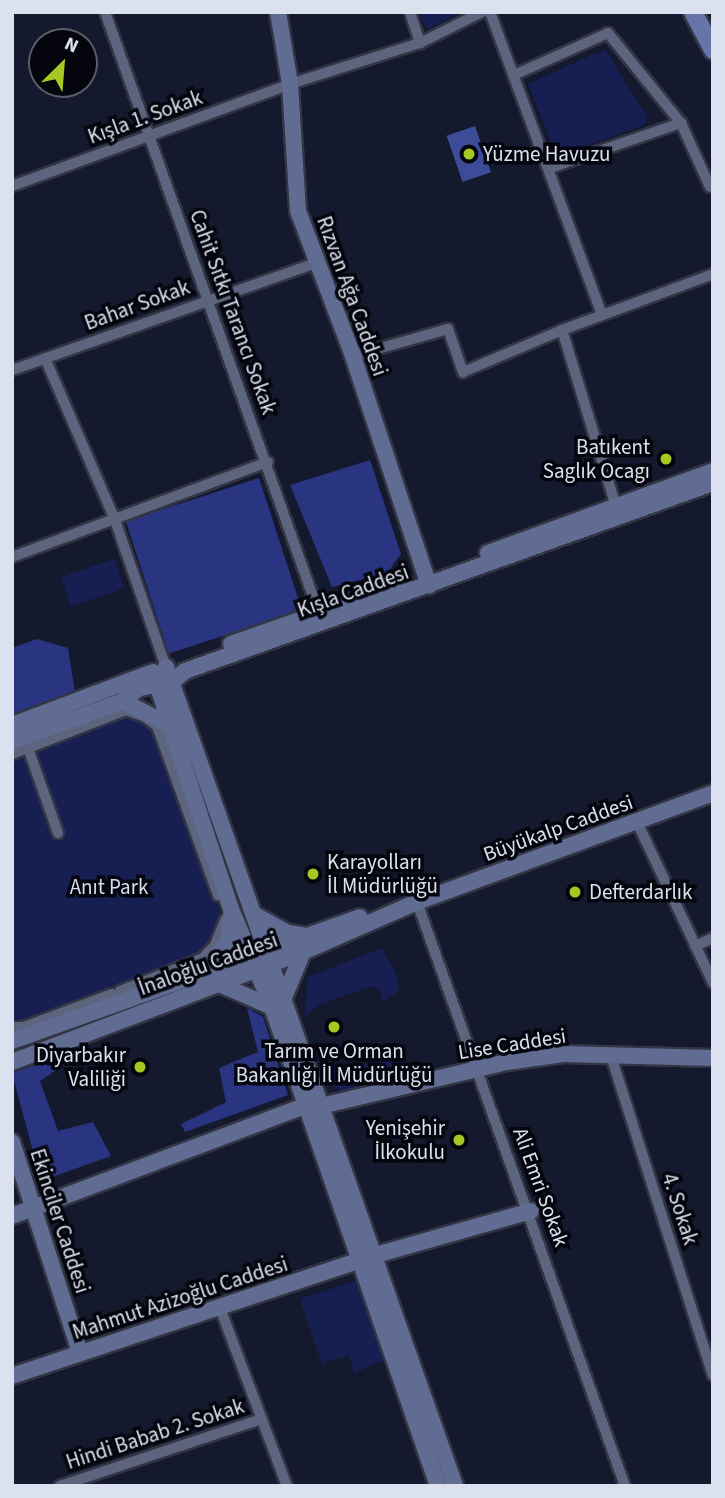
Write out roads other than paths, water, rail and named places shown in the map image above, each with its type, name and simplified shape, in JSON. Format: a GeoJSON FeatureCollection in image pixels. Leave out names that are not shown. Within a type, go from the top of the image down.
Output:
{"type":"FeatureCollection","features":[{"type":"Feature","properties":{"kind":"main road"},"geometry":{"type":"LineString","coordinates":[[693,12],[713,50]]}},
{"type":"Feature","properties":{"kind":"street","name":"Cahit Sıtkı Tarancı Sokak"},"geometry":{"type":"LineString","coordinates":[[105,12],[206,300],[268,463],[321,619]]}},
{"type":"Feature","properties":{"kind":"street","name":"Rızvan Ağa Caddesi"},"geometry":{"type":"LineString","coordinates":[[278,12],[290,84],[298,211],[315,263],[353,356],[427,581]]}},
{"type":"Feature","properties":{"kind":"street"},"geometry":{"type":"LineString","coordinates":[[410,12],[420,43]]}},
{"type":"Feature","properties":{"kind":"street","name":"Kışla 1. Sokak"},"geometry":{"type":"LineString","coordinates":[[12,186],[290,84],[420,43],[482,12]]}},
{"type":"Feature","properties":{"kind":"street"},"geometry":{"type":"LineString","coordinates":[[491,12],[602,314]]}},
{"type":"Feature","properties":{"kind":"street"},"geometry":{"type":"LineString","coordinates":[[514,75],[608,33],[681,123],[710,187]]}},
{"type":"Feature","properties":{"kind":"street"},"geometry":{"type":"LineString","coordinates":[[550,168],[681,123]]}},
{"type":"Feature","properties":{"kind":"street","name":"Bahar Sokak"},"geometry":{"type":"LineString","coordinates":[[12,370],[315,263]]}},
{"type":"Feature","properties":{"kind":"street"},"geometry":{"type":"LineString","coordinates":[[353,356],[448,329],[463,372],[602,314],[713,274]]}},
{"type":"Feature","properties":{"kind":"street"},"geometry":{"type":"LineString","coordinates":[[562,330],[618,513],[713,471]]}},
{"type":"Feature","properties":{"kind":"street"},"geometry":{"type":"LineString","coordinates":[[45,358],[115,520],[162,677],[257,916],[269,954],[277,1004],[366,1258],[438,1486]]}},
{"type":"Feature","properties":{"kind":"street"},"geometry":{"type":"LineString","coordinates":[[12,557],[268,463]]}},
{"type":"Feature","properties":{"kind":"street","name":"Kışla Caddesi"},"geometry":{"type":"LineString","coordinates":[[162,677],[618,513],[713,483]]}},
{"type":"Feature","properties":{"kind":"street"},"geometry":{"type":"LineString","coordinates":[[12,741],[123,701],[139,688],[162,677]]}},
{"type":"Feature","properties":{"kind":"street"},"geometry":{"type":"LineString","coordinates":[[12,725],[162,677]]}},
{"type":"Feature","properties":{"kind":"street"},"geometry":{"type":"LineString","coordinates":[[162,677],[171,726],[231,909],[255,969],[277,1004]]}},
{"type":"Feature","properties":{"kind":"street"},"geometry":{"type":"LineString","coordinates":[[123,701],[171,726]]}},
{"type":"Feature","properties":{"kind":"street"},"geometry":{"type":"LineString","coordinates":[[12,754],[125,710],[157,726],[226,917],[224,928],[203,958],[24,1027],[14,1036]]}},
{"type":"Feature","properties":{"kind":"street"},"geometry":{"type":"LineString","coordinates":[[28,748],[58,833]]}},
{"type":"Feature","properties":{"kind":"street","name":"Büyükalp Caddesi"},"geometry":{"type":"LineString","coordinates":[[269,954],[304,944],[713,793]]}},
{"type":"Feature","properties":{"kind":"street"},"geometry":{"type":"LineString","coordinates":[[637,822],[713,983]]}},
{"type":"Feature","properties":{"kind":"street","name":"Ali Emri Sokak"},"geometry":{"type":"LineString","coordinates":[[417,902],[475,1069],[531,1211],[625,1486]]}},
{"type":"Feature","properties":{"kind":"street"},"geometry":{"type":"LineString","coordinates":[[205,971],[228,940],[231,909]]}},
{"type":"Feature","properties":{"kind":"street"},"geometry":{"type":"LineString","coordinates":[[257,916],[304,944],[277,1004]]}},
{"type":"Feature","properties":{"kind":"street"},"geometry":{"type":"LineString","coordinates":[[695,946],[713,938]]}},
{"type":"Feature","properties":{"kind":"street"},"geometry":{"type":"LineString","coordinates":[[14,1036],[205,971],[250,952],[269,954]]}},
{"type":"Feature","properties":{"kind":"street","name":"İnaloğlu Caddesi"},"geometry":{"type":"LineString","coordinates":[[12,1062],[255,969],[269,954]]}},
{"type":"Feature","properties":{"kind":"street"},"geometry":{"type":"LineString","coordinates":[[217,983],[277,1004]]}},
{"type":"Feature","properties":{"kind":"street","name":"Lise Caddesi"},"geometry":{"type":"LineString","coordinates":[[12,1216],[313,1106],[475,1069],[563,1054],[713,1058]]}},
{"type":"Feature","properties":{"kind":"street","name":"4. Sokak"},"geometry":{"type":"LineString","coordinates":[[611,1056],[713,1375]]}},
{"type":"Feature","properties":{"kind":"street","name":"Ekinciler Caddesi"},"geometry":{"type":"LineString","coordinates":[[12,1142],[80,1352]]}},
{"type":"Feature","properties":{"kind":"street","name":"Mahmut Azizoğlu Caddesi"},"geometry":{"type":"LineString","coordinates":[[12,1376],[366,1258],[531,1211]]}},
{"type":"Feature","properties":{"kind":"street"},"geometry":{"type":"LineString","coordinates":[[366,1258],[455,1486]]}},
{"type":"Feature","properties":{"kind":"street"},"geometry":{"type":"LineString","coordinates":[[219,1308],[287,1486]]}},
{"type":"Feature","properties":{"kind":"street","name":"Hindi Babab 2. Sokak"},"geometry":{"type":"LineString","coordinates":[[60,1486],[261,1419]]}},
{"type":"Feature","properties":{"kind":"water","name":"Yüzme Havuzu"},"geometry":{"type":"Polygon","coordinates":[[[475,126],[491,172],[463,182],[447,136],[475,126]]]}},
{"type":"Feature","properties":{"kind":"place","name":"Yüzme Havuzu"},"geometry":{"type":"Point","coordinates":[469,154]}},
{"type":"Feature","properties":{"kind":"place","name":"Batıkent Saglık Ocagı"},"geometry":{"type":"Point","coordinates":[666,459]}},
{"type":"Feature","properties":{"kind":"place","name":"Karayolları İl Müdürlüğü"},"geometry":{"type":"Point","coordinates":[313,874]}},
{"type":"Feature","properties":{"kind":"place","name":"Defterdarlık"},"geometry":{"type":"Point","coordinates":[575,892]}},
{"type":"Feature","properties":{"kind":"place","name":"Tarım ve Orman Bakanlığı İl Müdürlüğü"},"geometry":{"type":"Point","coordinates":[334,1027]}},
{"type":"Feature","properties":{"kind":"place","name":"Diyarbakır Valiliği"},"geometry":{"type":"Point","coordinates":[140,1067]}},
{"type":"Feature","properties":{"kind":"place","name":"Yenişehir İlkokulu"},"geometry":{"type":"Point","coordinates":[459,1140]}},
{"type":"Feature","properties":{"kind":"park label","name":"Anıt Park"},"geometry":{"type":"Point","coordinates":[109,887]}}]}
